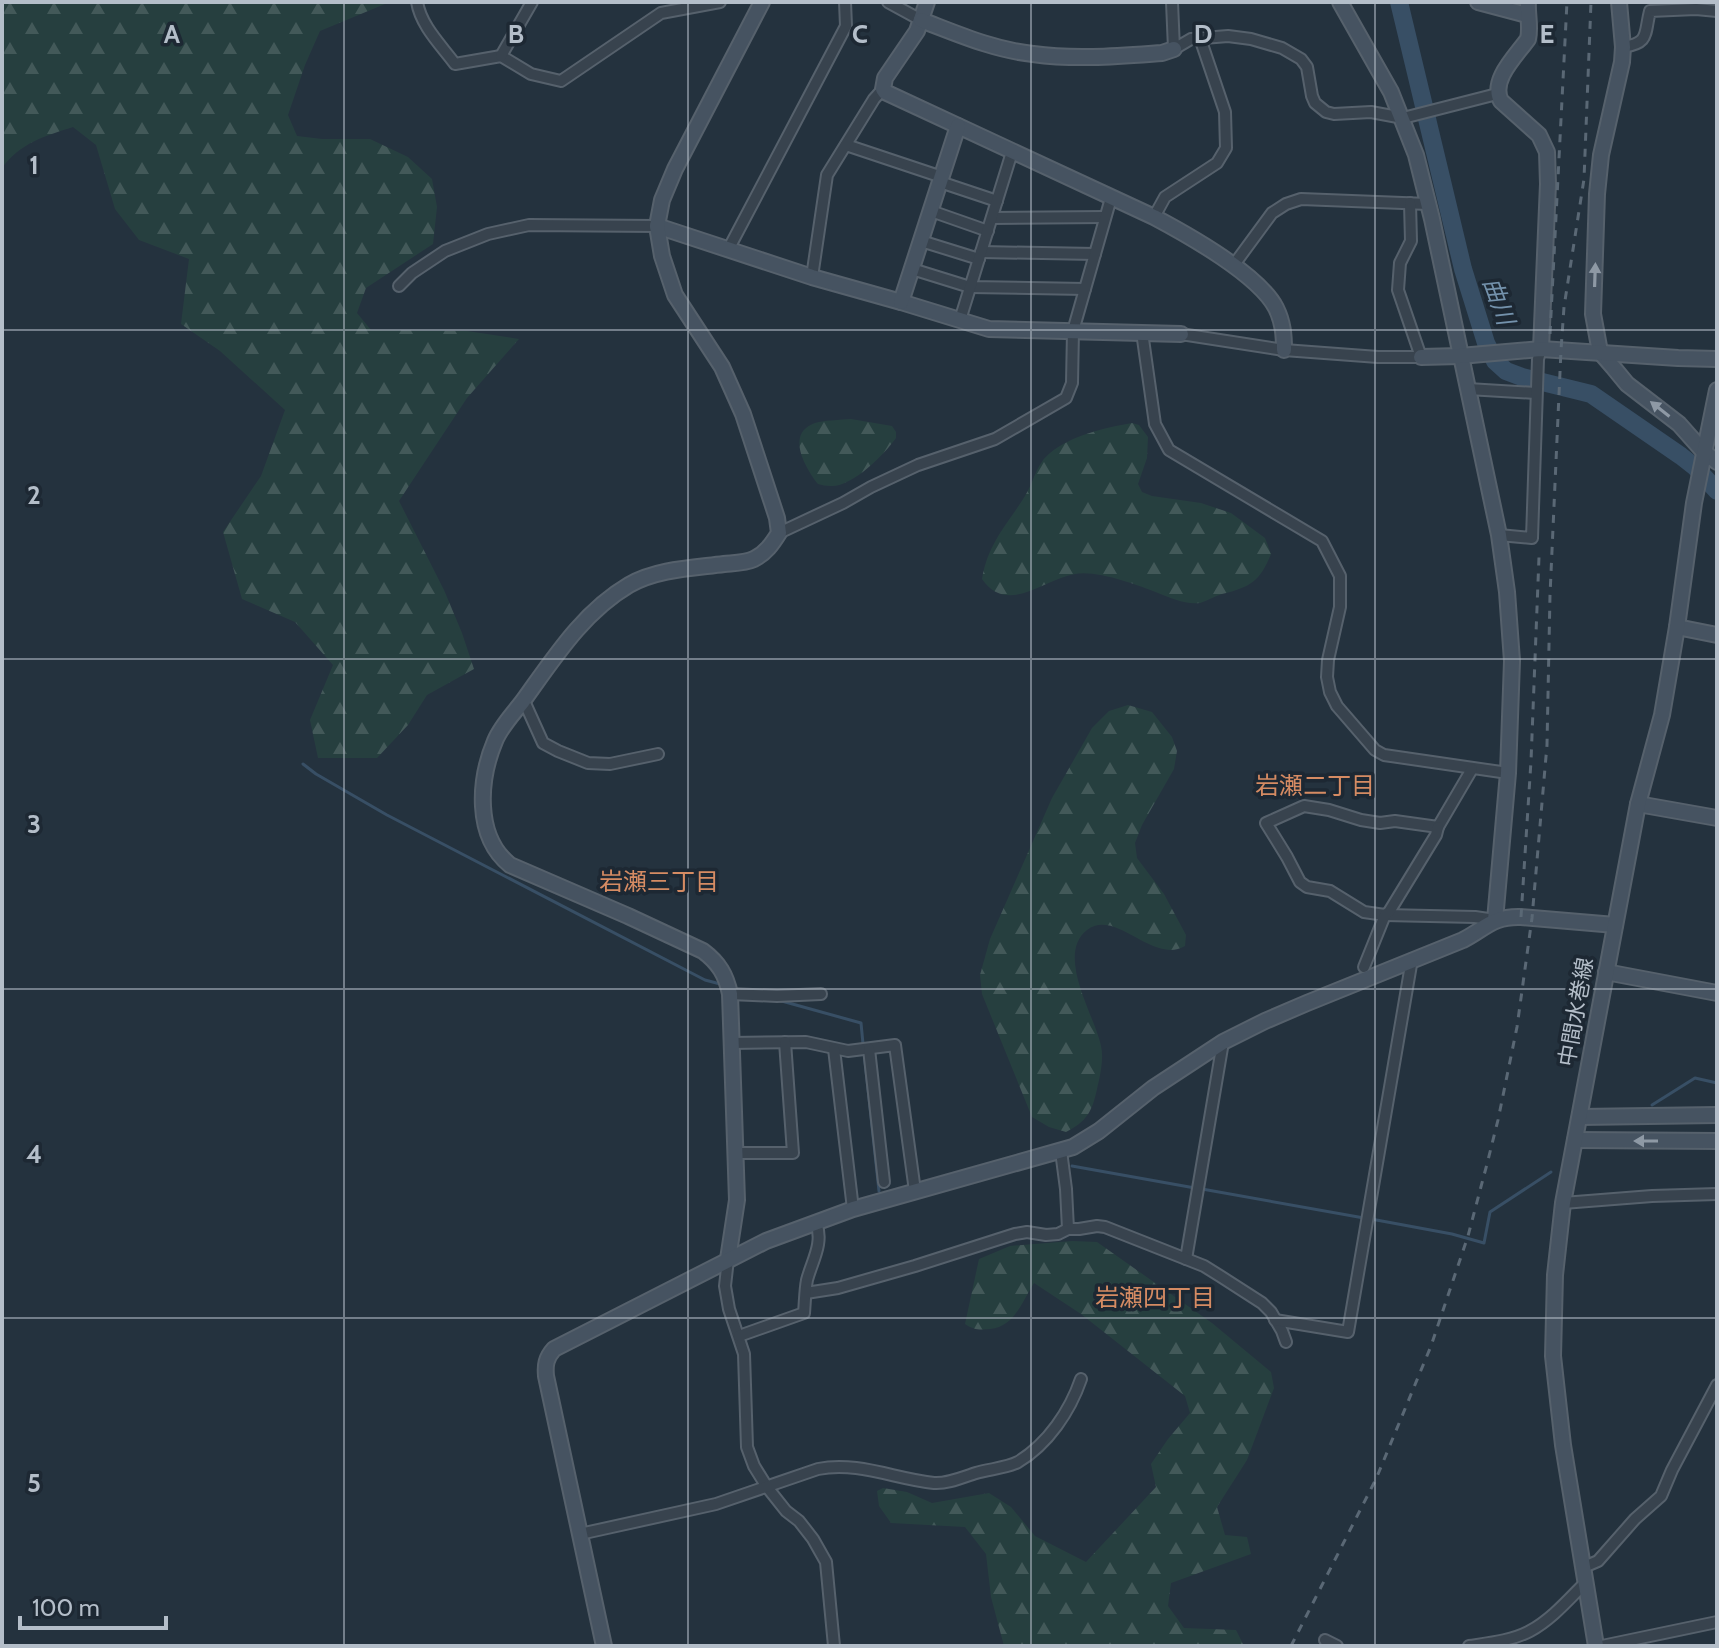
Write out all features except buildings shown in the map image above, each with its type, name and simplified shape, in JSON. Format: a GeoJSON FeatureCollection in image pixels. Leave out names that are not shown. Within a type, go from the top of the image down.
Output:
{"type":"FeatureCollection","features":[{"type":"Feature","properties":{"kind":"street"},"geometry":{"type":"LineString","coordinates":[[417,2],[426,26],[455,64],[501,56],[531,74],[561,81],[661,13],[720,2]]}},
{"type":"Feature","properties":{"kind":"street"},"geometry":{"type":"LineString","coordinates":[[501,56],[532,2]]}},
{"type":"Feature","properties":{"kind":"street"},"geometry":{"type":"LineString","coordinates":[[762,2],[675,169],[662,200],[657,226],[662,256],[675,295],[722,367],[743,414],[777,518],[779,533]]}},
{"type":"Feature","properties":{"kind":"street"},"geometry":{"type":"LineString","coordinates":[[728,250],[846,26],[845,2]]}},
{"type":"Feature","properties":{"kind":"street"},"geometry":{"type":"LineString","coordinates":[[888,2],[921,20],[980,42],[1032,54],[1074,57],[1162,53],[1191,39],[1206,37],[1240,37],[1266,43],[1293,53],[1307,67],[1315,103],[1334,114],[1371,112],[1410,116],[1497,94]]}},
{"type":"Feature","properties":{"kind":"street"},"geometry":{"type":"LineString","coordinates":[[812,277],[827,175],[917,31],[927,2]]}},
{"type":"Feature","properties":{"kind":"street"},"geometry":{"type":"LineString","coordinates":[[1172,2],[1174,49]]}},
{"type":"Feature","properties":{"kind":"street"},"geometry":{"type":"LineString","coordinates":[[1340,2],[1391,92],[1410,116],[1499,535],[1512,661],[1508,773],[1495,920]]}},
{"type":"Feature","properties":{"kind":"street"},"geometry":{"type":"LineString","coordinates":[[1619,2],[1623,47],[1620,75],[1601,155],[1597,194],[1593,314],[1600,352],[1627,384],[1679,424],[1702,456],[1717,462]]}},
{"type":"Feature","properties":{"kind":"street"},"geometry":{"type":"LineString","coordinates":[[1485,4],[1528,8],[1528,39],[1501,78],[1497,94],[1539,135],[1547,152],[1548,184],[1536,352],[1532,538],[1499,535]]}},
{"type":"Feature","properties":{"kind":"street"},"geometry":{"type":"LineString","coordinates":[[1623,47],[1641,42],[1649,6],[1717,11]]}},
{"type":"Feature","properties":{"kind":"street"},"geometry":{"type":"LineString","coordinates":[[1154,217],[1165,197],[1217,163],[1226,148],[1225,112],[1199,39]]}},
{"type":"Feature","properties":{"kind":"street"},"geometry":{"type":"LineString","coordinates":[[883,89],[1190,236],[1268,294],[1283,326],[1284,350]]}},
{"type":"Feature","properties":{"kind":"street"},"geometry":{"type":"LineString","coordinates":[[901,302],[958,126]]}},
{"type":"Feature","properties":{"kind":"street"},"geometry":{"type":"LineString","coordinates":[[846,145],[997,201]]}},
{"type":"Feature","properties":{"kind":"street"},"geometry":{"type":"LineString","coordinates":[[960,320],[1012,152]]}},
{"type":"Feature","properties":{"kind":"street"},"geometry":{"type":"LineString","coordinates":[[834,1646],[826,1562],[799,1521],[786,1511],[767,1487],[747,1447],[744,1354],[725,1286],[737,1200],[730,994],[727,982],[719,965],[703,951],[502,859],[488,834],[482,795],[487,767],[496,738],[571,634],[600,606],[630,584],[657,573],[752,560],[769,548],[779,533],[918,465],[995,439],[1066,398],[1072,383],[1073,331],[1111,198]]}},
{"type":"Feature","properties":{"kind":"street"},"geometry":{"type":"LineString","coordinates":[[1233,266],[1272,213],[1301,199],[1428,204]]}},
{"type":"Feature","properties":{"kind":"street"},"geometry":{"type":"LineString","coordinates":[[1410,203],[1411,241],[1400,263],[1398,290],[1421,357]]}},
{"type":"Feature","properties":{"kind":"street"},"geometry":{"type":"LineString","coordinates":[[931,211],[988,231]]}},
{"type":"Feature","properties":{"kind":"street"},"geometry":{"type":"LineString","coordinates":[[992,218],[1105,217]]}},
{"type":"Feature","properties":{"kind":"street"},"geometry":{"type":"LineString","coordinates":[[399,286],[412,273],[445,251],[488,234],[529,225],[657,226],[812,277],[989,329],[1181,334],[1284,350],[1378,357],[1600,352],[1717,359]]}},
{"type":"Feature","properties":{"kind":"street"},"geometry":{"type":"LineString","coordinates":[[921,241],[980,256],[1095,254]]}},
{"type":"Feature","properties":{"kind":"street"},"geometry":{"type":"LineString","coordinates":[[912,269],[970,287],[1085,289]]}},
{"type":"Feature","properties":{"kind":"street"},"geometry":{"type":"LineString","coordinates":[[1142,332],[1155,424],[1169,450],[1322,541],[1340,576],[1340,607],[1327,677],[1337,706],[1375,750],[1384,755],[1508,773]]}},
{"type":"Feature","properties":{"kind":"street"},"geometry":{"type":"LineString","coordinates":[[1468,389],[1536,392]]}},
{"type":"Feature","properties":{"kind":"street","name":"中間水巻線"},"geometry":{"type":"LineString","coordinates":[[1599,1646],[1563,1445],[1553,1356],[1555,1275],[1563,1203],[1638,804],[1662,715],[1694,503],[1717,390]]}},
{"type":"Feature","properties":{"kind":"street"},"geometry":{"type":"LineString","coordinates":[[1677,627],[1717,635]]}},
{"type":"Feature","properties":{"kind":"street"},"geometry":{"type":"LineString","coordinates":[[524,701],[543,743],[588,763],[610,764],[658,754]]}},
{"type":"Feature","properties":{"kind":"street"},"geometry":{"type":"LineString","coordinates":[[1364,967],[1385,915],[1436,835],[1472,769]]}},
{"type":"Feature","properties":{"kind":"street"},"geometry":{"type":"LineString","coordinates":[[1638,804],[1717,818]]}},
{"type":"Feature","properties":{"kind":"street"},"geometry":{"type":"LineString","coordinates":[[1438,827],[1395,821],[1380,823],[1304,806],[1266,823],[1300,882],[1307,887],[1330,891],[1364,912],[1495,920]]}},
{"type":"Feature","properties":{"kind":"street"},"geometry":{"type":"LineString","coordinates":[[604,1646],[546,1376],[545,1365],[554,1349],[766,1241],[853,1209],[1073,1147],[1099,1131],[1153,1088],[1223,1042],[1265,1021],[1463,940],[1495,920],[1521,917],[1615,925]]}},
{"type":"Feature","properties":{"kind":"street"},"geometry":{"type":"LineString","coordinates":[[1275,1320],[1348,1332],[1412,959]]}},
{"type":"Feature","properties":{"kind":"street"},"geometry":{"type":"LineString","coordinates":[[1606,972],[1717,993]]}},
{"type":"Feature","properties":{"kind":"street"},"geometry":{"type":"LineString","coordinates":[[730,994],[821,994]]}},
{"type":"Feature","properties":{"kind":"street"},"geometry":{"type":"LineString","coordinates":[[736,1153],[793,1153],[785,1042]]}},
{"type":"Feature","properties":{"kind":"street"},"geometry":{"type":"LineString","coordinates":[[731,1043],[806,1042],[848,1051],[895,1045],[915,1191]]}},
{"type":"Feature","properties":{"kind":"street"},"geometry":{"type":"LineString","coordinates":[[1186,1259],[1223,1042]]}},
{"type":"Feature","properties":{"kind":"street"},"geometry":{"type":"LineString","coordinates":[[834,1049],[853,1209]]}},
{"type":"Feature","properties":{"kind":"street"},"geometry":{"type":"LineString","coordinates":[[869,1049],[884,1182]]}},
{"type":"Feature","properties":{"kind":"street"},"geometry":{"type":"LineString","coordinates":[[1580,1117],[1717,1115]]}},
{"type":"Feature","properties":{"kind":"street"},"geometry":{"type":"LineString","coordinates":[[1575,1140],[1717,1141]]}},
{"type":"Feature","properties":{"kind":"street"},"geometry":{"type":"LineString","coordinates":[[1061,1151],[1068,1229]]}},
{"type":"Feature","properties":{"kind":"street"},"geometry":{"type":"LineString","coordinates":[[1563,1203],[1717,1194]]}},
{"type":"Feature","properties":{"kind":"street"},"geometry":{"type":"LineString","coordinates":[[739,1336],[804,1313],[806,1289],[817,1252],[819,1232],[816,1223]]}},
{"type":"Feature","properties":{"kind":"street"},"geometry":{"type":"LineString","coordinates":[[806,1293],[838,1288],[1015,1234],[1058,1234],[1068,1229],[1097,1226],[1204,1266],[1262,1303],[1286,1342]]}},
{"type":"Feature","properties":{"kind":"street"},"geometry":{"type":"LineString","coordinates":[[580,1534],[716,1504],[834,1466],[937,1483],[1016,1463],[1055,1427],[1067,1410],[1081,1379]]}},
{"type":"Feature","properties":{"kind":"street"},"geometry":{"type":"LineString","coordinates":[[1469,1646],[1505,1640],[1531,1631],[1560,1608],[1585,1574],[1635,1519],[1661,1496],[1717,1385]]}},
{"type":"Feature","properties":{"kind":"street"},"geometry":{"type":"LineString","coordinates":[[1599,1646],[1717,1622]]}},
{"type":"Feature","properties":{"kind":"street"},"geometry":{"type":"LineString","coordinates":[[1325,1640],[1337,1646]]}},
{"type":"Feature","properties":{"kind":"green space"},"geometry":{"type":"Polygon","coordinates":[[[2,2],[385,2],[320,31],[288,115],[297,136],[370,139],[408,157],[432,179],[437,207],[433,244],[366,288],[357,313],[371,330],[467,331],[519,339],[467,398],[399,501],[444,590],[474,669],[427,695],[408,725],[377,758],[318,758],[310,720],[333,665],[295,622],[242,599],[223,532],[261,476],[285,410],[220,351],[181,324],[189,259],[139,240],[115,209],[96,145],[73,127],[25,146],[2,168],[2,2]]]}},
{"type":"Feature","properties":{"kind":"green space"},"geometry":{"type":"Polygon","coordinates":[[[851,419],[892,426],[896,438],[858,476],[839,485],[818,484],[803,459],[800,449],[802,433],[808,426],[819,422],[851,419]]]}},
{"type":"Feature","properties":{"kind":"green space"},"geometry":{"type":"Polygon","coordinates":[[[1132,423],[1139,425],[1148,437],[1147,458],[1138,484],[1142,492],[1201,503],[1231,513],[1265,538],[1271,554],[1258,577],[1240,589],[1200,603],[1179,601],[1117,579],[1084,573],[1063,577],[1014,595],[1003,595],[992,590],[982,579],[989,555],[1045,457],[1078,437],[1132,423]]]}},
{"type":"Feature","properties":{"kind":"green space"},"geometry":{"type":"Polygon","coordinates":[[[1128,705],[1152,712],[1172,737],[1177,751],[1174,769],[1135,843],[1137,858],[1164,894],[1186,935],[1185,946],[1173,950],[1160,948],[1122,930],[1098,925],[1087,930],[1078,941],[1076,970],[1101,1046],[1102,1062],[1091,1110],[1084,1120],[1066,1132],[1032,1117],[982,994],[980,975],[990,939],[1052,798],[1092,728],[1109,711],[1128,705]]]}},
{"type":"Feature","properties":{"kind":"green space"},"geometry":{"type":"Polygon","coordinates":[[[1097,1242],[1212,1323],[1271,1372],[1274,1388],[1247,1460],[1217,1507],[1225,1535],[1247,1537],[1251,1554],[1171,1583],[1168,1606],[1184,1628],[1236,1630],[1244,1646],[1004,1646],[991,1597],[986,1554],[965,1527],[891,1523],[879,1506],[877,1491],[883,1488],[907,1492],[932,1503],[989,1493],[1011,1507],[1035,1536],[1086,1562],[1156,1487],[1151,1464],[1190,1413],[1185,1396],[1081,1314],[1034,1283],[1006,1324],[983,1329],[965,1324],[979,1259],[1010,1246],[1097,1242]]]}},
{"type":"Feature","properties":{"kind":"waterway","name":"曲川"},"geometry":{"type":"LineString","coordinates":[[1399,2],[1463,269],[1486,343],[1495,361],[1506,371],[1522,377],[1591,394],[1681,456],[1717,491]]}},
{"type":"Feature","properties":{"kind":"waterway"},"geometry":{"type":"LineString","coordinates":[[1712,2],[1717,20]]}},
{"type":"Feature","properties":{"kind":"waterway"},"geometry":{"type":"LineString","coordinates":[[303,764],[387,815],[705,980],[724,985]]}},
{"type":"Feature","properties":{"kind":"waterway"},"geometry":{"type":"LineString","coordinates":[[778,1000],[861,1023],[863,1044]]}},
{"type":"Feature","properties":{"kind":"waterway"},"geometry":{"type":"LineString","coordinates":[[864,1052],[879,1191]]}},
{"type":"Feature","properties":{"kind":"waterway"},"geometry":{"type":"LineString","coordinates":[[1652,1105],[1695,1078],[1717,1083]]}},
{"type":"Feature","properties":{"kind":"waterway"},"geometry":{"type":"LineString","coordinates":[[1072,1166],[1195,1188]]}},
{"type":"Feature","properties":{"kind":"waterway"},"geometry":{"type":"LineString","coordinates":[[1371,1219],[1484,1243],[1490,1212],[1551,1172]]}},
{"type":"Feature","properties":{"kind":"waterway"},"geometry":{"type":"LineString","coordinates":[[1202,1189],[1364,1218]]}},
{"type":"Feature","properties":{"kind":"railway"},"geometry":{"type":"LineString","coordinates":[[1550,334],[1567,2]]}},
{"type":"Feature","properties":{"kind":"railway"},"geometry":{"type":"LineString","coordinates":[[1291,1646],[1376,1479],[1431,1346],[1468,1236],[1498,1120],[1517,1027],[1532,918],[1547,745],[1561,350],[1564,307],[1584,179],[1591,2]]}},
{"type":"Feature","properties":{"kind":"railway"},"geometry":{"type":"LineString","coordinates":[[1521,917],[1539,557]]}},
{"type":"Feature","properties":{"kind":"district","name":"岩瀬二丁目"},"geometry":{"type":"Point","coordinates":[1315,785]}},
{"type":"Feature","properties":{"kind":"district","name":"岩瀬三丁目"},"geometry":{"type":"Point","coordinates":[659,881]}},
{"type":"Feature","properties":{"kind":"district","name":"岩瀬四丁目"},"geometry":{"type":"Point","coordinates":[1155,1297]}}]}
